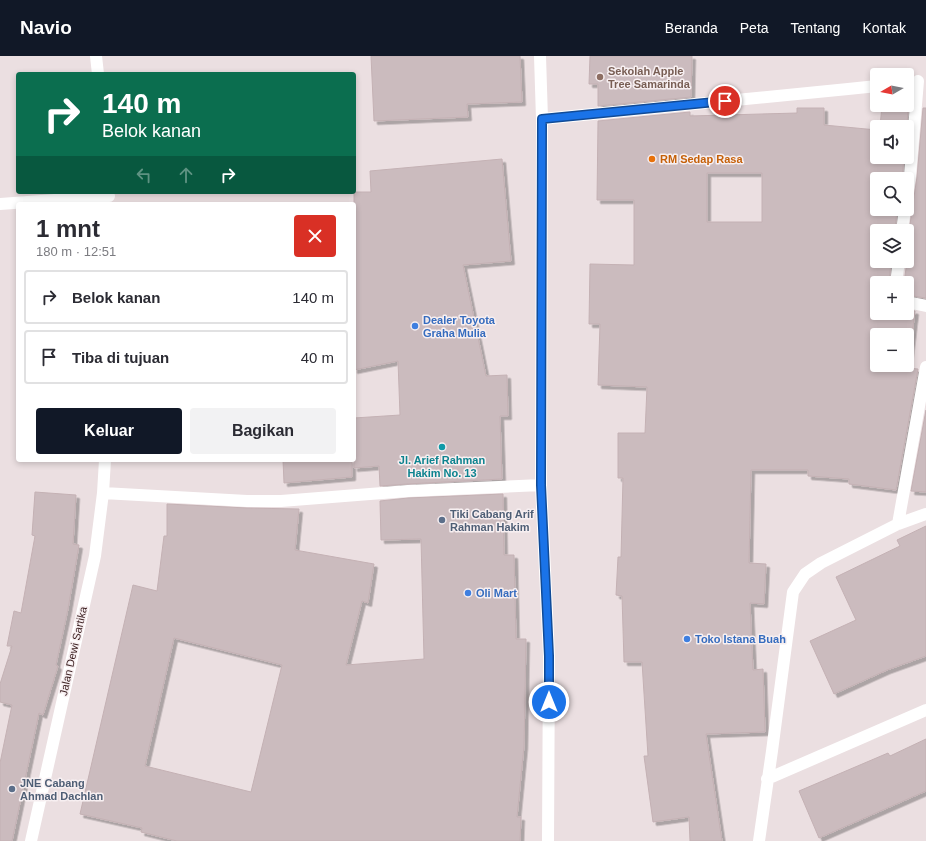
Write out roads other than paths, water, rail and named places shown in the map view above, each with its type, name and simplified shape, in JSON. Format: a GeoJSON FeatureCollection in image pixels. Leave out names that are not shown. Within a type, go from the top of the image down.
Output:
{"type":"FeatureCollection","features":[{"type":"Feature","properties":{"kind":"street"},"geometry":{"type":"LineString","coordinates":[[96,56],[98,72]]}},
{"type":"Feature","properties":{"kind":"street"},"geometry":{"type":"LineString","coordinates":[[540,56],[542,119],[541,485],[549,656],[548,841]]}},
{"type":"Feature","properties":{"kind":"street"},"geometry":{"type":"LineString","coordinates":[[910,172],[917,81]]}},
{"type":"Feature","properties":{"kind":"street"},"geometry":{"type":"LineString","coordinates":[[542,119],[870,87]]}},
{"type":"Feature","properties":{"kind":"street"},"geometry":{"type":"LineString","coordinates":[[31,202],[109,197]]}},
{"type":"Feature","properties":{"kind":"street"},"geometry":{"type":"LineString","coordinates":[[0,204],[16,203]]}},
{"type":"Feature","properties":{"kind":"street"},"geometry":{"type":"LineString","coordinates":[[914,303],[926,306]]}},
{"type":"Feature","properties":{"kind":"street"},"geometry":{"type":"LineString","coordinates":[[898,524],[926,367]]}},
{"type":"Feature","properties":{"kind":"street","name":"Jalan Dewi Sartika"},"geometry":{"type":"LineString","coordinates":[[31,841],[95,556],[103,493],[105,462]]}},
{"type":"Feature","properties":{"kind":"street"},"geometry":{"type":"LineString","coordinates":[[103,493],[247,501],[281,501],[408,491],[541,485]]}},
{"type":"Feature","properties":{"kind":"street"},"geometry":{"type":"LineString","coordinates":[[759,841],[793,592],[805,574],[821,563],[898,524],[926,514]]}},
{"type":"Feature","properties":{"kind":"street"},"geometry":{"type":"LineString","coordinates":[[768,779],[926,710]]}},
{"type":"Feature","properties":{"kind":"place","name":"Sekolah Apple Tree Samarinda"},"geometry":{"type":"Point","coordinates":[600,77]}},
{"type":"Feature","properties":{"kind":"place","name":"RM Sedap Rasa"},"geometry":{"type":"Point","coordinates":[652,159]}},
{"type":"Feature","properties":{"kind":"place","name":"Dealer Toyota Graha Mulia"},"geometry":{"type":"Point","coordinates":[415,326]}},
{"type":"Feature","properties":{"kind":"place","name":"Jl. Arief Rahman Hakim No. 13"},"geometry":{"type":"Point","coordinates":[442,447]}},
{"type":"Feature","properties":{"kind":"place","name":"Tiki Cabang Arif Rahman Hakim"},"geometry":{"type":"Point","coordinates":[442,520]}},
{"type":"Feature","properties":{"kind":"place","name":"Oli Mart"},"geometry":{"type":"Point","coordinates":[468,593]}},
{"type":"Feature","properties":{"kind":"place","name":"Toko Istana Buah"},"geometry":{"type":"Point","coordinates":[687,639]}},
{"type":"Feature","properties":{"kind":"place","name":"JNE Cabang Ahmad Dachlan"},"geometry":{"type":"Point","coordinates":[12,789]}}]}
